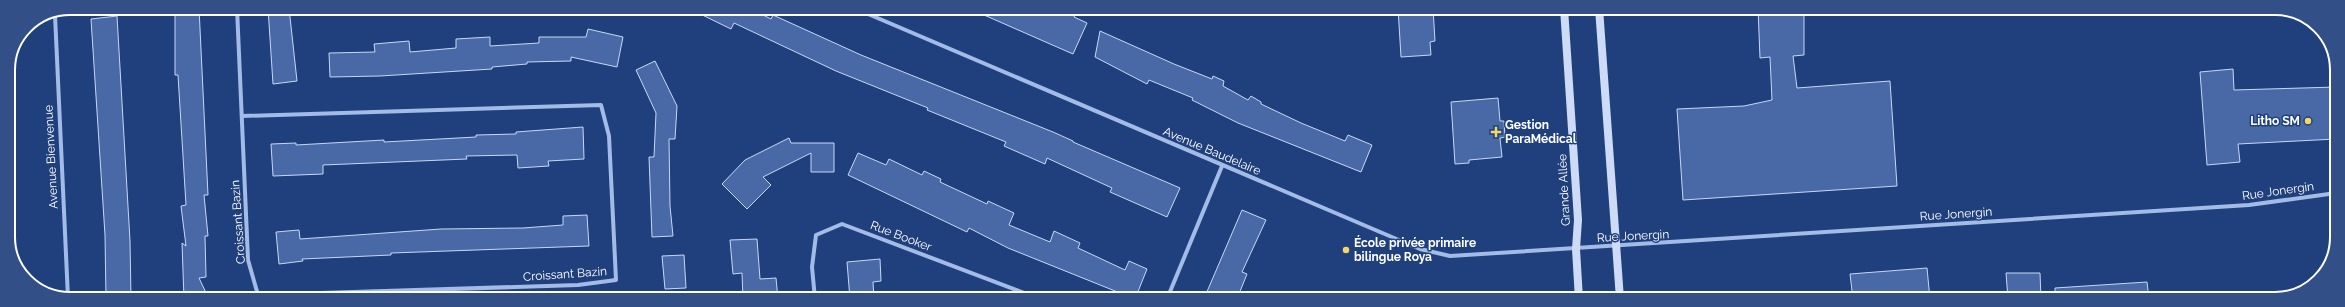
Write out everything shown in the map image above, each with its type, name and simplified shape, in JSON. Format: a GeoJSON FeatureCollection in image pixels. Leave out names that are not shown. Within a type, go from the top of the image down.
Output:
{"type":"FeatureCollection","features":[{"type":"Feature","properties":{"kind":"main road","name":"Grande Allée"},"geometry":{"type":"LineString","coordinates":[[1564,15],[1578,220],[1576,249],[1579,292]]}},
{"type":"Feature","properties":{"kind":"main road"},"geometry":{"type":"LineString","coordinates":[[1599,15],[1619,292]]}},
{"type":"Feature","properties":{"kind":"street","name":"Croissant Bazin"},"geometry":{"type":"LineString","coordinates":[[237,15],[248,260],[257,292]]}},
{"type":"Feature","properties":{"kind":"street","name":"Avenue Baudelaire"},"geometry":{"type":"LineString","coordinates":[[870,15],[1222,166],[1430,252],[1461,256],[1576,249]]}},
{"type":"Feature","properties":{"kind":"street","name":"Avenue Bienvenue"},"geometry":{"type":"LineString","coordinates":[[55,17],[68,292]]}},
{"type":"Feature","properties":{"kind":"street","name":"Croissant Bazin"},"geometry":{"type":"LineString","coordinates":[[242,116],[601,105],[609,136],[616,280],[578,285],[354,292]]}},
{"type":"Feature","properties":{"kind":"street"},"geometry":{"type":"LineString","coordinates":[[1170,292],[1222,166]]}},
{"type":"Feature","properties":{"kind":"street","name":"Rue Jonergin"},"geometry":{"type":"LineString","coordinates":[[1576,249],[2242,206],[2330,194]]}},
{"type":"Feature","properties":{"kind":"street","name":"Rue Booker"},"geometry":{"type":"LineString","coordinates":[[814,292],[812,267],[816,234],[842,224],[1022,292]]}},
{"type":"Feature","properties":{"kind":"building"},"geometry":{"type":"Polygon","coordinates":[[[175,15],[199,15],[208,195],[204,195],[208,236],[205,236],[206,277],[199,278],[206,292],[184,292],[182,243],[186,246],[181,206],[186,205],[178,75],[175,75],[175,15]]]}},
{"type":"Feature","properties":{"kind":"building"},"geometry":{"type":"Polygon","coordinates":[[[268,15],[290,15],[297,81],[273,84],[268,15]]]}},
{"type":"Feature","properties":{"kind":"building"},"geometry":{"type":"Polygon","coordinates":[[[702,15],[763,15],[771,19],[773,15],[861,55],[1053,132],[1180,188],[1167,217],[1110,192],[1112,188],[1047,158],[1045,164],[1004,146],[1006,142],[927,110],[928,108],[836,71],[734,23],[731,29],[702,15]]]}},
{"type":"Feature","properties":{"kind":"building"},"geometry":{"type":"Polygon","coordinates":[[[984,15],[1075,15],[1074,17],[1087,23],[1073,54],[984,15]]]}},
{"type":"Feature","properties":{"kind":"building"},"geometry":{"type":"Polygon","coordinates":[[[1398,15],[1433,15],[1435,41],[1430,42],[1431,55],[1401,57],[1398,15]]]}},
{"type":"Feature","properties":{"kind":"building"},"geometry":{"type":"Polygon","coordinates":[[[1758,15],[1804,15],[1804,55],[1793,56],[1797,88],[1890,81],[1897,186],[1683,200],[1677,109],[1744,106],[1772,100],[1770,57],[1760,58],[1758,15]]]}},
{"type":"Feature","properties":{"kind":"building"},"geometry":{"type":"Polygon","coordinates":[[[117,16],[130,241],[131,292],[106,292],[105,235],[91,19],[117,16]]]}},
{"type":"Feature","properties":{"kind":"building"},"geometry":{"type":"Polygon","coordinates":[[[588,29],[623,37],[617,67],[571,57],[571,61],[527,62],[527,64],[492,67],[492,69],[380,76],[330,77],[329,53],[375,52],[374,44],[409,41],[410,52],[456,48],[456,39],[490,37],[490,46],[539,43],[539,37],[586,37],[588,29]]]}},
{"type":"Feature","properties":{"kind":"building"},"geometry":{"type":"Polygon","coordinates":[[[1100,31],[1174,64],[1212,79],[1213,76],[1224,81],[1223,86],[1248,100],[1251,96],[1261,102],[1261,104],[1301,123],[1345,141],[1348,135],[1372,145],[1361,172],[1238,123],[1192,100],[1193,98],[1149,80],[1147,84],[1095,57],[1100,31]]]}},
{"type":"Feature","properties":{"kind":"building"},"geometry":{"type":"Polygon","coordinates":[[[655,61],[677,106],[675,139],[669,139],[670,206],[673,236],[652,237],[649,157],[654,157],[656,113],[636,70],[655,61]]]}},
{"type":"Feature","properties":{"kind":"building"},"geometry":{"type":"Polygon","coordinates":[[[2233,69],[2234,90],[2330,87],[2330,139],[2238,144],[2240,162],[2207,165],[2200,72],[2233,69]]]}},
{"type":"Feature","properties":{"kind":"building"},"geometry":{"type":"Polygon","coordinates":[[[1498,98],[1500,121],[1504,121],[1505,137],[1500,138],[1502,157],[1469,160],[1469,163],[1455,164],[1451,102],[1498,98]]]}},
{"type":"Feature","properties":{"kind":"building"},"geometry":{"type":"Polygon","coordinates":[[[583,127],[584,159],[548,161],[549,166],[518,168],[517,155],[466,156],[467,159],[323,165],[323,174],[273,176],[271,144],[296,143],[296,145],[384,140],[384,142],[476,137],[476,135],[516,134],[516,132],[583,127]]]}},
{"type":"Feature","properties":{"kind":"building"},"geometry":{"type":"Polygon","coordinates":[[[789,138],[791,143],[834,143],[834,172],[811,172],[811,153],[763,177],[771,185],[747,209],[722,184],[745,160],[789,138]]]}},
{"type":"Feature","properties":{"kind":"building"},"geometry":{"type":"Polygon","coordinates":[[[858,153],[886,165],[889,159],[922,175],[924,171],[941,179],[940,182],[987,204],[988,201],[1014,213],[1009,225],[1050,242],[1054,231],[1080,243],[1078,248],[1125,270],[1129,261],[1147,269],[1138,292],[1118,292],[1008,248],[969,228],[967,232],[848,175],[858,153]]]}},
{"type":"Feature","properties":{"kind":"building"},"geometry":{"type":"Polygon","coordinates":[[[1242,210],[1266,220],[1242,272],[1247,274],[1240,292],[1207,292],[1242,210]]]}},
{"type":"Feature","properties":{"kind":"building"},"geometry":{"type":"Polygon","coordinates":[[[587,215],[589,246],[391,253],[391,255],[302,259],[303,261],[279,264],[276,232],[299,230],[300,239],[441,229],[523,228],[563,225],[563,216],[587,215]]]}},
{"type":"Feature","properties":{"kind":"building"},"geometry":{"type":"Polygon","coordinates":[[[757,239],[760,279],[776,278],[777,292],[743,292],[742,273],[733,274],[730,240],[757,239]]]}},
{"type":"Feature","properties":{"kind":"building"},"geometry":{"type":"Polygon","coordinates":[[[684,255],[686,288],[665,289],[662,256],[684,255]]]}},
{"type":"Feature","properties":{"kind":"building"},"geometry":{"type":"Polygon","coordinates":[[[880,259],[881,281],[873,282],[874,292],[849,292],[847,262],[880,259]]]}},
{"type":"Feature","properties":{"kind":"building"},"geometry":{"type":"Polygon","coordinates":[[[1927,268],[1929,292],[1852,292],[1850,274],[1927,268]]]}},
{"type":"Feature","properties":{"kind":"building"},"geometry":{"type":"Polygon","coordinates":[[[2006,273],[2040,273],[2041,292],[2007,292],[2006,273]]]}},
{"type":"Feature","properties":{"kind":"building"},"geometry":{"type":"Polygon","coordinates":[[[2147,282],[2148,292],[2055,292],[2055,288],[2147,282]]]}},
{"type":"Feature","properties":{"kind":"place","name":"Litho SM"},"geometry":{"type":"Point","coordinates":[2308,121]}},
{"type":"Feature","properties":{"kind":"place","name":"Gestion ParaMédical"},"geometry":{"type":"Point","coordinates":[1496,132]}},
{"type":"Feature","properties":{"kind":"place","name":"École privée primaire bilingue Roya"},"geometry":{"type":"Point","coordinates":[1346,250]}}]}
